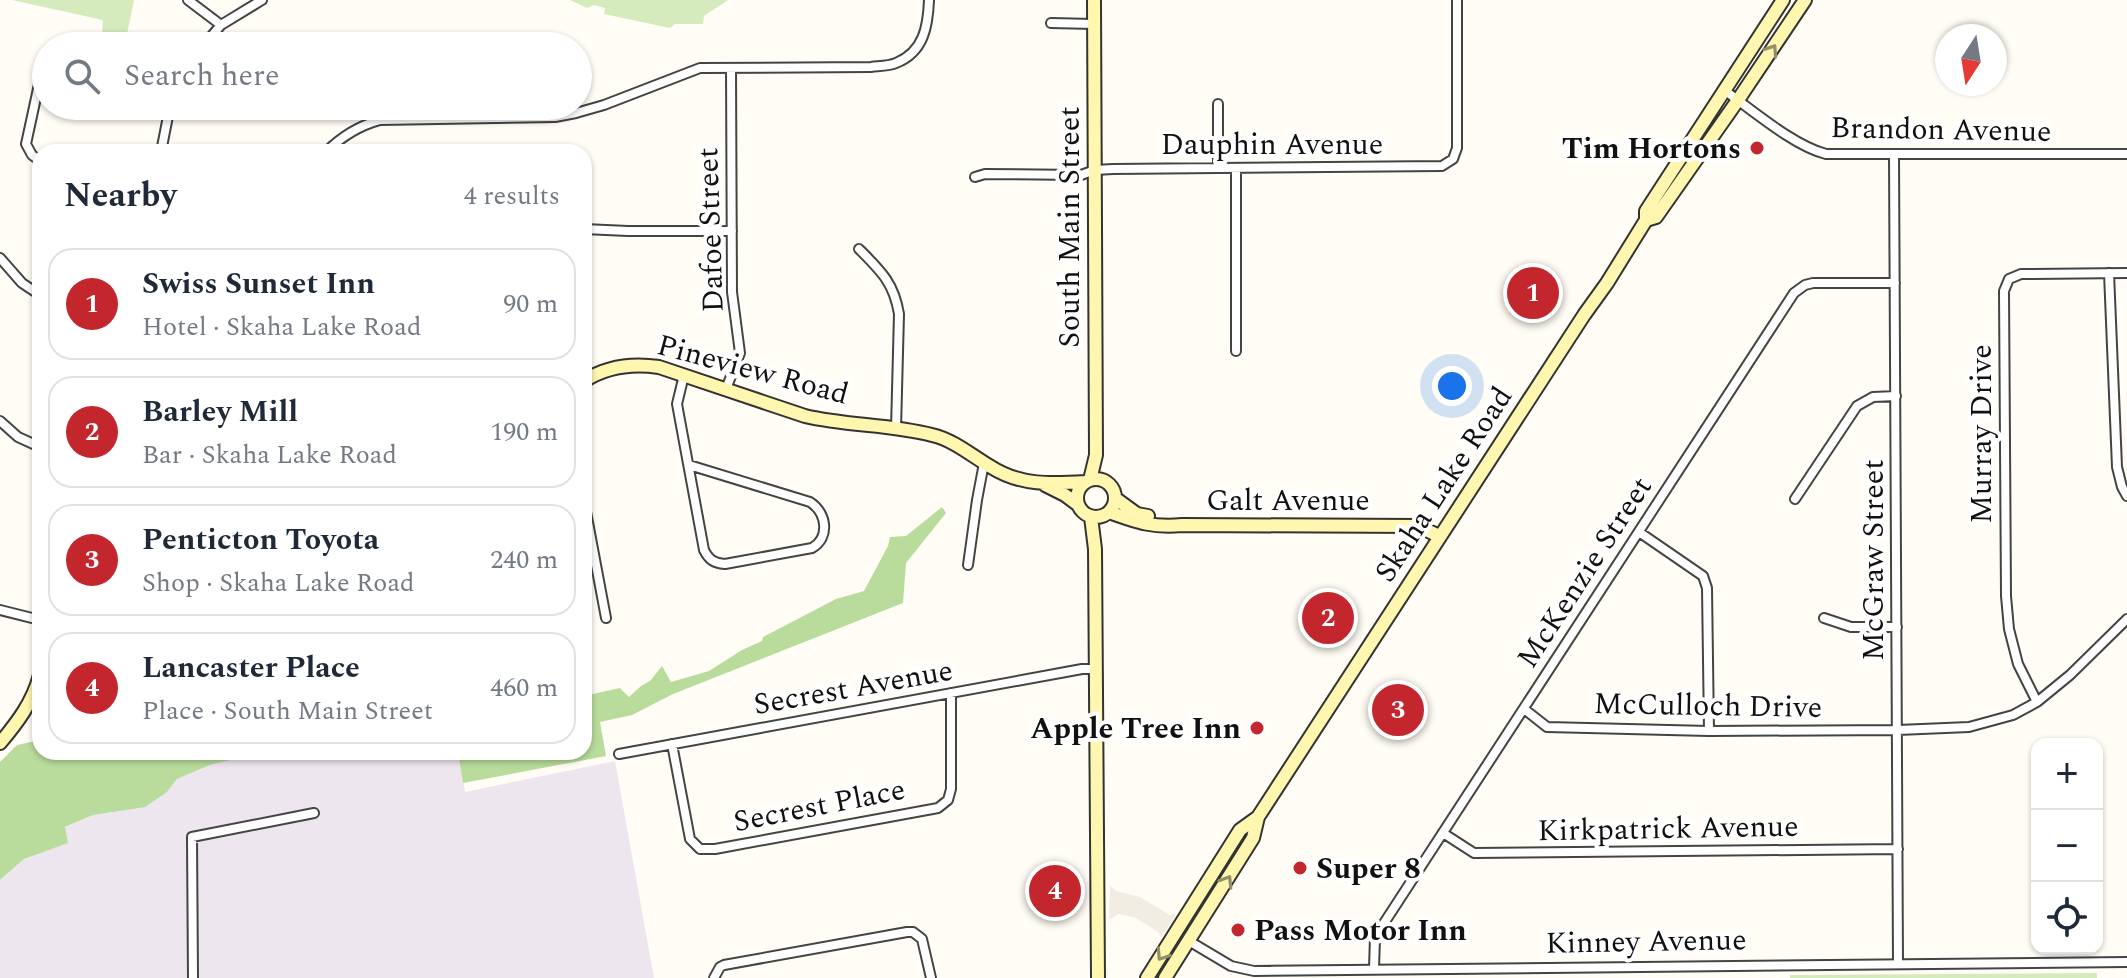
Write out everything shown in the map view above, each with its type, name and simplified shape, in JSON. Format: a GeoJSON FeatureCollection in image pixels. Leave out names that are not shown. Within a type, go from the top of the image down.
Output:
{"type":"FeatureCollection","features":[{"type":"Feature","properties":{"kind":"street"},"geometry":{"type":"LineString","coordinates":[[188,0],[221,25]]}},
{"type":"Feature","properties":{"kind":"street"},"geometry":{"type":"LineString","coordinates":[[215,32],[221,25],[262,0]]}},
{"type":"Feature","properties":{"kind":"street"},"geometry":{"type":"LineString","coordinates":[[592,108],[700,68],[871,67],[895,64],[923,42],[929,0]]}},
{"type":"Feature","properties":{"kind":"street","name":"South Main Street"},"geometry":{"type":"LineString","coordinates":[[1088,481],[1096,455],[1094,0]]}},
{"type":"Feature","properties":{"kind":"street","name":"Dauphin Avenue"},"geometry":{"type":"LineString","coordinates":[[975,177],[985,174],[1081,175],[1095,170],[1433,167],[1449,162],[1458,141],[1457,0]]}},
{"type":"Feature","properties":{"kind":"street","name":"Skaha Lake Road"},"geometry":{"type":"LineString","coordinates":[[1165,978],[1253,838],[1258,817],[1607,283],[1646,220],[1646,211],[1783,0]]}},
{"type":"Feature","properties":{"kind":"street","name":"Skaha Lake Road"},"geometry":{"type":"LineString","coordinates":[[1646,220],[1656,217],[1805,0]]}},
{"type":"Feature","properties":{"kind":"street"},"geometry":{"type":"LineString","coordinates":[[1051,23],[1094,24]]}},
{"type":"Feature","properties":{"kind":"street","name":"Dafoe Street"},"geometry":{"type":"LineString","coordinates":[[726,389],[740,353],[732,292],[731,68]]}},
{"type":"Feature","properties":{"kind":"street","name":"Brandon Avenue"},"geometry":{"type":"LineString","coordinates":[[1724,90],[1798,142],[1818,152],[1839,156],[2127,154]]}},
{"type":"Feature","properties":{"kind":"street"},"geometry":{"type":"LineString","coordinates":[[1218,104],[1218,168]]}},
{"type":"Feature","properties":{"kind":"street"},"geometry":{"type":"LineString","coordinates":[[32,116],[26,144],[32,155]]}},
{"type":"Feature","properties":{"kind":"street"},"geometry":{"type":"LineString","coordinates":[[163,144],[167,120]]}},
{"type":"Feature","properties":{"kind":"street"},"geometry":{"type":"LineString","coordinates":[[335,144],[354,130],[380,120]]}},
{"type":"Feature","properties":{"kind":"street","name":"McGraw Street"},"geometry":{"type":"LineString","coordinates":[[1894,155],[1898,964]]}},
{"type":"Feature","properties":{"kind":"street"},"geometry":{"type":"LineString","coordinates":[[1236,168],[1236,351]]}},
{"type":"Feature","properties":{"kind":"street"},"geometry":{"type":"LineString","coordinates":[[592,229],[732,231]]}},
{"type":"Feature","properties":{"kind":"street"},"geometry":{"type":"LineString","coordinates":[[859,249],[880,270],[896,295],[899,314],[896,429]]}},
{"type":"Feature","properties":{"kind":"street"},"geometry":{"type":"LineString","coordinates":[[0,258],[32,290]]}},
{"type":"Feature","properties":{"kind":"street"},"geometry":{"type":"LineString","coordinates":[[2109,273],[2117,467],[2127,496]]}},
{"type":"Feature","properties":{"kind":"street","name":"Murray Drive"},"geometry":{"type":"LineString","coordinates":[[2037,702],[2018,664],[2009,629],[2006,596],[2004,291],[2009,279],[2021,274],[2127,273]]}},
{"type":"Feature","properties":{"kind":"street","name":"McKenzie Street"},"geometry":{"type":"LineString","coordinates":[[1374,969],[1375,937],[1799,288],[1813,283],[1895,283]]}},
{"type":"Feature","properties":{"kind":"street","name":"Pineview Road"},"geometry":{"type":"LineString","coordinates":[[592,378],[614,368],[642,365],[684,375],[819,419],[942,438],[1008,477],[1043,484],[1088,481]]}},
{"type":"Feature","properties":{"kind":"street"},"geometry":{"type":"LineString","coordinates":[[684,375],[677,404],[704,550],[708,558],[725,564],[812,548],[824,538],[822,514],[810,502],[689,465]]}},
{"type":"Feature","properties":{"kind":"street"},"geometry":{"type":"LineString","coordinates":[[2114,379],[2127,378]]}},
{"type":"Feature","properties":{"kind":"street"},"geometry":{"type":"LineString","coordinates":[[1795,499],[1857,406],[1873,397],[1896,396]]}},
{"type":"Feature","properties":{"kind":"street"},"geometry":{"type":"LineString","coordinates":[[0,421],[18,437],[32,443]]}},
{"type":"Feature","properties":{"kind":"street","name":"South Main Street"},"geometry":{"type":"LineString","coordinates":[[1096,455],[1105,482]]}},
{"type":"Feature","properties":{"kind":"street"},"geometry":{"type":"LineString","coordinates":[[968,565],[984,463]]}},
{"type":"Feature","properties":{"kind":"street"},"geometry":{"type":"LineString","coordinates":[[1095,549],[1115,498],[1105,482],[1088,481],[1077,494],[1077,504],[1082,512],[1091,517],[1107,514]]}},
{"type":"Feature","properties":{"kind":"street","name":"Pineview Road"},"geometry":{"type":"LineString","coordinates":[[1043,484],[1077,504]]}},
{"type":"Feature","properties":{"kind":"street","name":"Galt Avenue"},"geometry":{"type":"LineString","coordinates":[[1115,498],[1137,514],[1182,525]]}},
{"type":"Feature","properties":{"kind":"street","name":"Galt Avenue"},"geometry":{"type":"LineString","coordinates":[[1107,514],[1160,527],[1413,526],[1439,536]]}},
{"type":"Feature","properties":{"kind":"street"},"geometry":{"type":"LineString","coordinates":[[1091,517],[1095,549],[1098,978]]}},
{"type":"Feature","properties":{"kind":"street"},"geometry":{"type":"LineString","coordinates":[[1413,526],[1425,538],[1430,550]]}},
{"type":"Feature","properties":{"kind":"street"},"geometry":{"type":"LineString","coordinates":[[1639,532],[1703,576],[1707,588],[1709,731]]}},
{"type":"Feature","properties":{"kind":"street"},"geometry":{"type":"LineString","coordinates":[[592,545],[606,618]]}},
{"type":"Feature","properties":{"kind":"street"},"geometry":{"type":"LineString","coordinates":[[0,610],[32,618]]}},
{"type":"Feature","properties":{"kind":"street"},"geometry":{"type":"LineString","coordinates":[[1824,618],[1851,627],[1897,627]]}},
{"type":"Feature","properties":{"kind":"street","name":"McCulloch Drive"},"geometry":{"type":"LineString","coordinates":[[1524,709],[1547,727],[1709,731],[1969,727],[2013,715],[2037,702],[2126,622]]}},
{"type":"Feature","properties":{"kind":"street","name":"Secrest Avenue"},"geometry":{"type":"LineString","coordinates":[[619,754],[1082,669],[1096,669]]}},
{"type":"Feature","properties":{"kind":"street","name":"Secrest Place"},"geometry":{"type":"LineString","coordinates":[[672,744],[690,839],[700,849],[715,849],[938,808],[948,800],[951,789],[951,693]]}},
{"type":"Feature","properties":{"kind":"street"},"geometry":{"type":"LineString","coordinates":[[0,743],[32,699]]}},
{"type":"Feature","properties":{"kind":"street"},"geometry":{"type":"LineString","coordinates":[[193,978],[192,837],[314,813]]}},
{"type":"Feature","properties":{"kind":"street","name":"Skaha Lake Road"},"geometry":{"type":"LineString","coordinates":[[1147,978],[1240,830],[1258,817]]}},
{"type":"Feature","properties":{"kind":"street","name":"Kirkpatrick Avenue"},"geometry":{"type":"LineString","coordinates":[[1443,833],[1474,853],[1898,849]]}},
{"type":"Feature","properties":{"kind":"street"},"geometry":{"type":"LineString","coordinates":[[714,978],[724,965],[913,932],[922,939],[931,978]]}},
{"type":"Feature","properties":{"kind":"street","name":"Kinney Avenue"},"geometry":{"type":"LineString","coordinates":[[1176,932],[1222,962],[1241,969],[1502,973],[2127,962]]}},
{"type":"Feature","properties":{"kind":"shaded area"},"geometry":{"type":"Polygon","coordinates":[[[230,760],[459,760],[465,792],[615,761],[654,978],[0,978],[0,880],[24,859],[67,843],[64,828],[93,815],[167,792],[177,779],[230,760]]]}},
{"type":"Feature","properties":{"kind":"shaded area"},"geometry":{"type":"Polygon","coordinates":[[[1110,885],[1116,891],[1140,897],[1170,915],[1177,913],[1161,938],[1158,932],[1134,917],[1118,914],[1109,920],[1110,885]]]}},
{"type":"Feature","properties":{"kind":"green space"},"geometry":{"type":"Polygon","coordinates":[[[12,0],[134,0],[127,32],[102,32],[103,20],[12,0]]]}},
{"type":"Feature","properties":{"kind":"green space"},"geometry":{"type":"Polygon","coordinates":[[[570,0],[728,0],[704,16],[703,24],[675,24],[670,28],[604,14],[605,8],[594,5],[587,8],[570,0]]]}},
{"type":"Feature","properties":{"kind":"green space"},"geometry":{"type":"Polygon","coordinates":[[[942,507],[946,513],[906,563],[903,603],[673,694],[632,715],[600,722],[606,756],[592,759],[592,694],[620,688],[629,697],[650,681],[662,666],[671,682],[709,671],[762,641],[763,637],[836,599],[864,591],[890,537],[906,536],[942,507]]]}},
{"type":"Feature","properties":{"kind":"green space"},"geometry":{"type":"Polygon","coordinates":[[[32,742],[32,760],[230,760],[177,779],[167,792],[145,807],[93,815],[65,827],[68,843],[24,859],[0,880],[0,762],[17,745],[32,742]]]}},
{"type":"Feature","properties":{"kind":"green space"},"geometry":{"type":"Polygon","coordinates":[[[459,760],[585,760],[463,783],[459,760]]]}},
{"type":"Feature","properties":{"kind":"green space"},"geometry":{"type":"Polygon","coordinates":[[[2097,973],[2097,978],[1790,978],[1790,975],[2097,973]]]}},
{"type":"Feature","properties":{"kind":"place","name":"Tim Hortons"},"geometry":{"type":"Point","coordinates":[1757,148]}},
{"type":"Feature","properties":{"kind":"place","name":"Swiss Sunset Inn"},"geometry":{"type":"Point","coordinates":[1533,293]}},
{"type":"Feature","properties":{"kind":"place","name":"Barley Mill"},"geometry":{"type":"Point","coordinates":[1328,618]}},
{"type":"Feature","properties":{"kind":"place","name":"Penticton Toyota"},"geometry":{"type":"Point","coordinates":[1398,710]}},
{"type":"Feature","properties":{"kind":"place","name":"Apple Tree Inn"},"geometry":{"type":"Point","coordinates":[1257,728]}},
{"type":"Feature","properties":{"kind":"place","name":"Super 8"},"geometry":{"type":"Point","coordinates":[1300,868]}},
{"type":"Feature","properties":{"kind":"place","name":"Lancaster Place"},"geometry":{"type":"Point","coordinates":[1055,891]}},
{"type":"Feature","properties":{"kind":"place","name":"Pass Motor Inn"},"geometry":{"type":"Point","coordinates":[1238,930]}}]}
